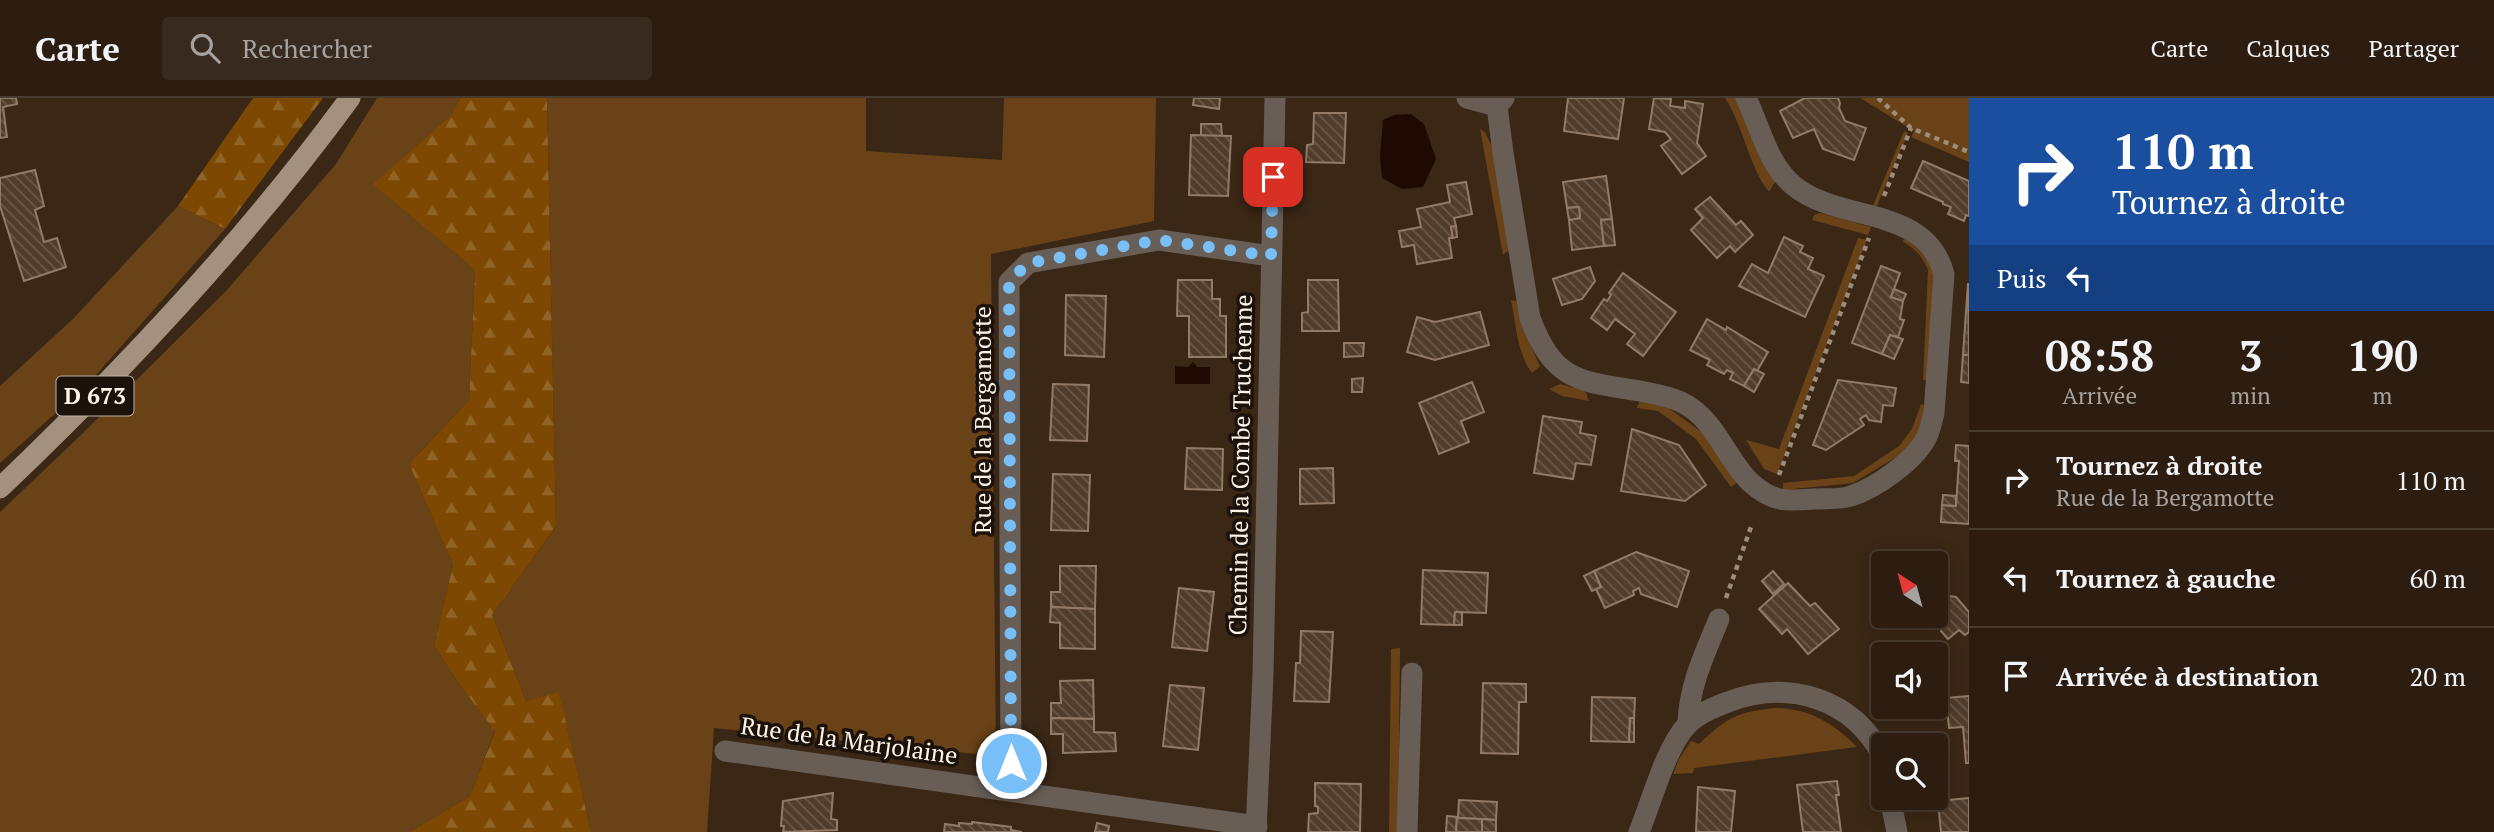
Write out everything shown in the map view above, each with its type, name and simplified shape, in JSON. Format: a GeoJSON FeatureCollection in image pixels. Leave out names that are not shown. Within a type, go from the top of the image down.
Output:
{"type":"FeatureCollection","features":[{"type":"Feature","properties":{"kind":"main road","name":"D 673"},"geometry":{"type":"LineString","coordinates":[[0,488],[121,370],[222,260],[278,192],[349,98]]}},
{"type":"Feature","properties":{"kind":"street","name":"Chemin de la Combe Truchenne"},"geometry":{"type":"LineString","coordinates":[[1257,829],[1264,662],[1275,98]]}},
{"type":"Feature","properties":{"kind":"street"},"geometry":{"type":"LineString","coordinates":[[1466,98],[1501,102],[1503,153],[1530,318],[1537,337],[1559,368],[1573,377],[1589,382],[1662,395],[1696,411],[1711,426],[1750,481],[1780,501],[1849,497],[1873,487],[1893,472],[1916,452],[1928,435],[1934,413],[1944,274],[1941,261],[1920,236],[1907,228],[1877,217],[1820,203],[1794,186],[1774,163],[1746,98]]}},
{"type":"Feature","properties":{"kind":"street","name":"Rue de la Bergamotte"},"geometry":{"type":"LineString","coordinates":[[1011,790],[1009,282],[1028,263],[1159,240],[1271,256]]}},
{"type":"Feature","properties":{"kind":"street"},"geometry":{"type":"LineString","coordinates":[[1688,723],[1688,706],[1694,682],[1718,619]]}},
{"type":"Feature","properties":{"kind":"street"},"geometry":{"type":"LineString","coordinates":[[1407,832],[1412,673]]}},
{"type":"Feature","properties":{"kind":"street"},"geometry":{"type":"LineString","coordinates":[[1639,832],[1672,747],[1688,723],[1715,707],[1748,694],[1782,691],[1802,694],[1822,699],[1854,721],[1871,739]]}},
{"type":"Feature","properties":{"kind":"street","name":"Rue de la Marjolaine"},"geometry":{"type":"LineString","coordinates":[[725,751],[1011,790],[1257,829]]}},
{"type":"Feature","properties":{"kind":"street"},"geometry":{"type":"LineString","coordinates":[[1892,810],[1897,832]]}},
{"type":"Feature","properties":{"kind":"path"},"geometry":{"type":"LineString","coordinates":[[1878,98],[1911,128],[1969,152]]}},
{"type":"Feature","properties":{"kind":"path"},"geometry":{"type":"LineString","coordinates":[[1883,198],[1911,128]]}},
{"type":"Feature","properties":{"kind":"path"},"geometry":{"type":"LineString","coordinates":[[1777,479],[1872,230]]}},
{"type":"Feature","properties":{"kind":"path"},"geometry":{"type":"LineString","coordinates":[[1718,619],[1752,524]]}},
{"type":"Feature","properties":{"kind":"shaded area"},"geometry":{"type":"Polygon","coordinates":[[[377,98],[460,98],[451,115],[374,184],[475,270],[469,400],[409,464],[453,565],[434,645],[457,681],[495,730],[470,796],[410,832],[0,832],[0,512],[226,291],[336,164],[377,98]]]}},
{"type":"Feature","properties":{"kind":"shaded area"},"geometry":{"type":"Polygon","coordinates":[[[547,98],[866,98],[866,151],[1002,160],[1004,98],[1156,98],[1154,221],[991,254],[996,756],[714,728],[707,832],[591,832],[559,693],[526,701],[492,615],[556,526],[547,98]]]}},
{"type":"Feature","properties":{"kind":"shaded area"},"geometry":{"type":"Polygon","coordinates":[[[1725,98],[1737,98],[1775,182],[1769,192],[1756,170],[1725,98]]]}},
{"type":"Feature","properties":{"kind":"shaded area"},"geometry":{"type":"Polygon","coordinates":[[[1860,98],[1969,98],[1969,162],[1911,137],[1914,131],[1860,98]]]}},
{"type":"Feature","properties":{"kind":"shaded area"},"geometry":{"type":"Polygon","coordinates":[[[1411,114],[1424,124],[1436,159],[1423,187],[1402,189],[1382,178],[1380,156],[1383,120],[1394,115],[1411,114]]]}},
{"type":"Feature","properties":{"kind":"shaded area"},"geometry":{"type":"Polygon","coordinates":[[[1480,129],[1485,132],[1492,147],[1512,247],[1503,255],[1480,129]]]}},
{"type":"Feature","properties":{"kind":"shaded area"},"geometry":{"type":"Polygon","coordinates":[[[1904,131],[1908,133],[1876,208],[1872,208],[1904,131]]]}},
{"type":"Feature","properties":{"kind":"shaded area"},"geometry":{"type":"Polygon","coordinates":[[[178,206],[225,229],[88,384],[0,463],[0,386],[74,318],[178,206]]]}},
{"type":"Feature","properties":{"kind":"shaded area"},"geometry":{"type":"Polygon","coordinates":[[[1820,213],[1871,227],[1868,235],[1812,220],[1814,215],[1820,213]]]}},
{"type":"Feature","properties":{"kind":"shaded area"},"geometry":{"type":"Polygon","coordinates":[[[1905,236],[1935,268],[1930,380],[1923,380],[1928,270],[1918,253],[1903,242],[1905,236]]]}},
{"type":"Feature","properties":{"kind":"shaded area"},"geometry":{"type":"Polygon","coordinates":[[[1858,238],[1867,240],[1777,474],[1764,469],[1746,440],[1779,449],[1858,238]]]}},
{"type":"Feature","properties":{"kind":"shaded area"},"geometry":{"type":"Polygon","coordinates":[[[1511,300],[1521,302],[1531,346],[1540,366],[1532,373],[1520,348],[1511,300]]]}},
{"type":"Feature","properties":{"kind":"shaded area"},"geometry":{"type":"Polygon","coordinates":[[[1193,362],[1197,367],[1210,367],[1210,384],[1175,384],[1175,366],[1188,367],[1193,362]]]}},
{"type":"Feature","properties":{"kind":"shaded area"},"geometry":{"type":"Polygon","coordinates":[[[1560,384],[1585,391],[1589,401],[1562,396],[1549,389],[1560,384]]]}},
{"type":"Feature","properties":{"kind":"shaded area"},"geometry":{"type":"Polygon","coordinates":[[[1640,400],[1667,407],[1703,433],[1738,482],[1731,487],[1696,439],[1658,411],[1637,408],[1640,400]]]}},
{"type":"Feature","properties":{"kind":"shaded area"},"geometry":{"type":"Polygon","coordinates":[[[1921,404],[1929,408],[1919,432],[1903,453],[1853,483],[1783,490],[1783,483],[1854,476],[1899,446],[1912,429],[1921,404]]]}},
{"type":"Feature","properties":{"kind":"shaded area"},"geometry":{"type":"Polygon","coordinates":[[[1400,648],[1398,832],[1389,832],[1391,649],[1400,648]]]}},
{"type":"Feature","properties":{"kind":"shaded area"},"geometry":{"type":"Polygon","coordinates":[[[1773,708],[1797,710],[1819,718],[1857,747],[1694,768],[1693,773],[1673,774],[1691,741],[1699,744],[1732,718],[1773,708]]]}},
{"type":"Feature","properties":{"kind":"green space"},"geometry":{"type":"Polygon","coordinates":[[[253,98],[323,98],[225,229],[178,206],[253,98]]]}},
{"type":"Feature","properties":{"kind":"green space"},"geometry":{"type":"Polygon","coordinates":[[[460,98],[547,98],[556,526],[492,615],[526,701],[559,692],[591,832],[410,832],[470,796],[495,731],[434,645],[453,565],[409,464],[469,400],[475,270],[373,184],[451,115],[460,98]]]}},
{"type":"Feature","properties":{"kind":"building"},"geometry":{"type":"Polygon","coordinates":[[[0,98],[16,98],[17,104],[3,107],[7,137],[0,138],[0,98]]]}},
{"type":"Feature","properties":{"kind":"building"},"geometry":{"type":"Polygon","coordinates":[[[1194,98],[1220,98],[1219,109],[1193,105],[1194,98]]]}},
{"type":"Feature","properties":{"kind":"building"},"geometry":{"type":"Polygon","coordinates":[[[1568,98],[1624,98],[1618,139],[1564,131],[1568,98]]]}},
{"type":"Feature","properties":{"kind":"building"},"geometry":{"type":"Polygon","coordinates":[[[1654,98],[1671,99],[1670,106],[1685,108],[1685,101],[1703,104],[1697,143],[1706,156],[1682,174],[1661,146],[1671,139],[1665,132],[1649,129],[1654,98]]]}},
{"type":"Feature","properties":{"kind":"building"},"geometry":{"type":"Polygon","coordinates":[[[1805,98],[1838,98],[1845,121],[1866,128],[1854,160],[1823,149],[1814,129],[1793,138],[1780,111],[1805,98]]]}},
{"type":"Feature","properties":{"kind":"building"},"geometry":{"type":"Polygon","coordinates":[[[1314,113],[1346,113],[1344,163],[1306,162],[1307,145],[1313,144],[1314,113]]]}},
{"type":"Feature","properties":{"kind":"building"},"geometry":{"type":"Polygon","coordinates":[[[1201,124],[1221,124],[1222,136],[1201,136],[1201,124]]]}},
{"type":"Feature","properties":{"kind":"building"},"geometry":{"type":"Polygon","coordinates":[[[1191,135],[1231,136],[1228,196],[1189,195],[1191,135]]]}},
{"type":"Feature","properties":{"kind":"building"},"geometry":{"type":"Polygon","coordinates":[[[1923,161],[1969,181],[1969,216],[1966,215],[1964,221],[1948,214],[1951,207],[1943,202],[1911,188],[1923,161]]]}},
{"type":"Feature","properties":{"kind":"building"},"geometry":{"type":"Polygon","coordinates":[[[35,170],[44,206],[35,210],[44,242],[57,238],[66,267],[24,281],[0,206],[0,178],[35,170]]]}},
{"type":"Feature","properties":{"kind":"building"},"geometry":{"type":"Polygon","coordinates":[[[1606,176],[1612,219],[1601,220],[1604,246],[1572,250],[1569,220],[1580,218],[1579,207],[1567,208],[1563,182],[1606,176]]]}},
{"type":"Feature","properties":{"kind":"building"},"geometry":{"type":"Polygon","coordinates":[[[1466,182],[1472,214],[1454,218],[1456,226],[1451,227],[1453,238],[1449,238],[1452,258],[1417,264],[1414,245],[1402,247],[1399,231],[1421,227],[1417,209],[1450,202],[1447,185],[1466,182]]]}},
{"type":"Feature","properties":{"kind":"building"},"geometry":{"type":"Polygon","coordinates":[[[1710,197],[1736,225],[1741,221],[1753,235],[1735,252],[1730,246],[1717,258],[1691,230],[1703,218],[1695,209],[1710,197]]]}},
{"type":"Feature","properties":{"kind":"building"},"geometry":{"type":"Polygon","coordinates":[[[1579,207],[1580,218],[1569,220],[1567,208],[1579,207]]]}},
{"type":"Feature","properties":{"kind":"building"},"geometry":{"type":"Polygon","coordinates":[[[1612,219],[1615,245],[1604,246],[1601,220],[1612,219]]]}},
{"type":"Feature","properties":{"kind":"building"},"geometry":{"type":"Polygon","coordinates":[[[1456,226],[1457,237],[1453,238],[1451,227],[1456,226]]]}},
{"type":"Feature","properties":{"kind":"building"},"geometry":{"type":"Polygon","coordinates":[[[1784,237],[1803,246],[1800,252],[1813,258],[1808,269],[1824,276],[1805,317],[1739,286],[1752,264],[1768,273],[1784,237]]]}},
{"type":"Feature","properties":{"kind":"building"},"geometry":{"type":"Polygon","coordinates":[[[1881,266],[1900,273],[1891,297],[1903,301],[1900,319],[1904,320],[1898,337],[1890,335],[1882,354],[1852,343],[1881,266]]]}},
{"type":"Feature","properties":{"kind":"building"},"geometry":{"type":"Polygon","coordinates":[[[1590,267],[1595,281],[1582,299],[1562,305],[1553,279],[1590,267]]]}},
{"type":"Feature","properties":{"kind":"building"},"geometry":{"type":"Polygon","coordinates":[[[1623,273],[1676,312],[1643,356],[1627,344],[1635,334],[1615,319],[1607,330],[1591,318],[1604,299],[1607,301],[1611,295],[1609,293],[1623,273]]]}},
{"type":"Feature","properties":{"kind":"building"},"geometry":{"type":"Polygon","coordinates":[[[1178,280],[1212,280],[1212,299],[1220,299],[1220,316],[1226,316],[1226,357],[1189,357],[1189,316],[1177,316],[1178,280]]]}},
{"type":"Feature","properties":{"kind":"building"},"geometry":{"type":"Polygon","coordinates":[[[1308,280],[1338,280],[1339,331],[1302,331],[1302,313],[1308,312],[1308,280]]]}},
{"type":"Feature","properties":{"kind":"building"},"geometry":{"type":"Polygon","coordinates":[[[1968,283],[1969,355],[1963,355],[1968,283]]]}},
{"type":"Feature","properties":{"kind":"building"},"geometry":{"type":"Polygon","coordinates":[[[1894,289],[1906,294],[1903,301],[1891,297],[1894,289]]]}},
{"type":"Feature","properties":{"kind":"building"},"geometry":{"type":"Polygon","coordinates":[[[1066,295],[1106,296],[1104,357],[1065,355],[1066,295]]]}},
{"type":"Feature","properties":{"kind":"building"},"geometry":{"type":"Polygon","coordinates":[[[1480,312],[1489,345],[1435,360],[1407,352],[1417,317],[1435,322],[1480,312]]]}},
{"type":"Feature","properties":{"kind":"building"},"geometry":{"type":"Polygon","coordinates":[[[1707,319],[1726,330],[1727,327],[1768,352],[1744,386],[1730,379],[1733,373],[1727,370],[1724,374],[1707,365],[1710,360],[1690,350],[1707,319]]]}},
{"type":"Feature","properties":{"kind":"building"},"geometry":{"type":"Polygon","coordinates":[[[1890,335],[1903,339],[1894,359],[1882,354],[1890,335]]]}},
{"type":"Feature","properties":{"kind":"building"},"geometry":{"type":"Polygon","coordinates":[[[1344,343],[1364,343],[1363,356],[1344,357],[1344,343]]]}},
{"type":"Feature","properties":{"kind":"building"},"geometry":{"type":"Polygon","coordinates":[[[1963,355],[1969,355],[1969,383],[1961,382],[1963,355]]]}},
{"type":"Feature","properties":{"kind":"building"},"geometry":{"type":"Polygon","coordinates":[[[1754,369],[1764,374],[1754,392],[1744,386],[1754,369]]]}},
{"type":"Feature","properties":{"kind":"building"},"geometry":{"type":"Polygon","coordinates":[[[1363,378],[1362,392],[1352,392],[1352,379],[1363,378]]]}},
{"type":"Feature","properties":{"kind":"building"},"geometry":{"type":"Polygon","coordinates":[[[1838,380],[1896,388],[1893,406],[1883,405],[1881,422],[1869,420],[1866,415],[1860,419],[1864,425],[1826,450],[1813,445],[1838,380]]]}},
{"type":"Feature","properties":{"kind":"building"},"geometry":{"type":"Polygon","coordinates":[[[1472,382],[1484,412],[1461,421],[1469,442],[1439,454],[1419,403],[1472,382]]]}},
{"type":"Feature","properties":{"kind":"building"},"geometry":{"type":"Polygon","coordinates":[[[1053,384],[1089,385],[1087,441],[1050,440],[1053,384]]]}},
{"type":"Feature","properties":{"kind":"building"},"geometry":{"type":"Polygon","coordinates":[[[1543,416],[1582,422],[1580,433],[1596,436],[1591,465],[1576,463],[1573,479],[1534,473],[1543,416]]]}},
{"type":"Feature","properties":{"kind":"building"},"geometry":{"type":"Polygon","coordinates":[[[1632,429],[1679,445],[1706,485],[1685,501],[1621,491],[1632,429]]]}},
{"type":"Feature","properties":{"kind":"building"},"geometry":{"type":"Polygon","coordinates":[[[1956,445],[1969,446],[1969,524],[1941,522],[1942,505],[1956,506],[1959,461],[1955,461],[1956,445]]]}},
{"type":"Feature","properties":{"kind":"building"},"geometry":{"type":"Polygon","coordinates":[[[1187,448],[1223,449],[1222,490],[1185,489],[1187,448]]]}},
{"type":"Feature","properties":{"kind":"building"},"geometry":{"type":"Polygon","coordinates":[[[1333,468],[1334,503],[1300,504],[1300,469],[1333,468]]]}},
{"type":"Feature","properties":{"kind":"building"},"geometry":{"type":"Polygon","coordinates":[[[1053,474],[1090,475],[1088,531],[1051,530],[1053,474]]]}},
{"type":"Feature","properties":{"kind":"building"},"geometry":{"type":"Polygon","coordinates":[[[1943,495],[1956,496],[1956,506],[1942,505],[1943,495]]]}},
{"type":"Feature","properties":{"kind":"building"},"geometry":{"type":"Polygon","coordinates":[[[1636,552],[1689,571],[1677,607],[1641,594],[1639,588],[1633,591],[1634,595],[1605,608],[1596,589],[1601,587],[1594,571],[1636,552]]]}},
{"type":"Feature","properties":{"kind":"building"},"geometry":{"type":"Polygon","coordinates":[[[1060,566],[1096,566],[1095,609],[1051,607],[1051,592],[1060,592],[1060,566]]]}},
{"type":"Feature","properties":{"kind":"building"},"geometry":{"type":"Polygon","coordinates":[[[1423,570],[1488,573],[1486,613],[1455,612],[1454,625],[1421,624],[1423,570]]]}},
{"type":"Feature","properties":{"kind":"building"},"geometry":{"type":"Polygon","coordinates":[[[1594,571],[1601,587],[1592,591],[1584,576],[1594,571]]]}},
{"type":"Feature","properties":{"kind":"building"},"geometry":{"type":"Polygon","coordinates":[[[1773,571],[1784,584],[1773,594],[1762,581],[1773,571]]]}},
{"type":"Feature","properties":{"kind":"building"},"geometry":{"type":"Polygon","coordinates":[[[1788,583],[1810,606],[1815,603],[1839,629],[1808,654],[1787,629],[1782,634],[1759,609],[1788,583]]]}},
{"type":"Feature","properties":{"kind":"building"},"geometry":{"type":"Polygon","coordinates":[[[1179,588],[1214,592],[1207,651],[1172,647],[1179,588]]]}},
{"type":"Feature","properties":{"kind":"building"},"geometry":{"type":"Polygon","coordinates":[[[1948,596],[1956,597],[1969,612],[1969,632],[1965,635],[1959,630],[1948,639],[1941,628],[1948,628],[1948,596]]]}},
{"type":"Feature","properties":{"kind":"building"},"geometry":{"type":"Polygon","coordinates":[[[1051,607],[1095,609],[1095,649],[1060,648],[1060,623],[1050,622],[1051,607]]]}},
{"type":"Feature","properties":{"kind":"building"},"geometry":{"type":"Polygon","coordinates":[[[1455,612],[1462,612],[1462,625],[1454,625],[1455,612]]]}},
{"type":"Feature","properties":{"kind":"building"},"geometry":{"type":"Polygon","coordinates":[[[1301,631],[1333,632],[1329,702],[1294,701],[1296,663],[1300,663],[1301,631]]]}},
{"type":"Feature","properties":{"kind":"building"},"geometry":{"type":"Polygon","coordinates":[[[1093,680],[1094,719],[1051,718],[1051,703],[1061,703],[1060,681],[1093,680]]]}},
{"type":"Feature","properties":{"kind":"building"},"geometry":{"type":"Polygon","coordinates":[[[1483,683],[1526,684],[1526,702],[1519,702],[1518,754],[1481,753],[1483,683]]]}},
{"type":"Feature","properties":{"kind":"building"},"geometry":{"type":"Polygon","coordinates":[[[1170,685],[1204,688],[1198,750],[1163,746],[1170,685]]]}},
{"type":"Feature","properties":{"kind":"building"},"geometry":{"type":"Polygon","coordinates":[[[1969,696],[1969,763],[1966,763],[1963,727],[1949,728],[1948,698],[1969,696]]]}},
{"type":"Feature","properties":{"kind":"building"},"geometry":{"type":"Polygon","coordinates":[[[1592,697],[1635,698],[1634,718],[1630,718],[1629,742],[1591,741],[1592,697]]]}},
{"type":"Feature","properties":{"kind":"building"},"geometry":{"type":"Polygon","coordinates":[[[1051,718],[1094,719],[1094,732],[1115,733],[1116,751],[1063,753],[1063,734],[1051,734],[1051,718]]]}},
{"type":"Feature","properties":{"kind":"building"},"geometry":{"type":"Polygon","coordinates":[[[1630,718],[1634,718],[1634,742],[1629,742],[1630,718]]]}},
{"type":"Feature","properties":{"kind":"building"},"geometry":{"type":"Polygon","coordinates":[[[1837,781],[1841,832],[1803,832],[1797,785],[1837,781]]]}},
{"type":"Feature","properties":{"kind":"building"},"geometry":{"type":"Polygon","coordinates":[[[1315,783],[1361,784],[1360,832],[1308,832],[1309,814],[1318,813],[1318,807],[1315,806],[1315,783]]]}},
{"type":"Feature","properties":{"kind":"building"},"geometry":{"type":"Polygon","coordinates":[[[1698,787],[1735,791],[1731,832],[1696,832],[1698,787]]]}},
{"type":"Feature","properties":{"kind":"building"},"geometry":{"type":"Polygon","coordinates":[[[833,793],[831,819],[837,820],[837,830],[783,832],[783,801],[833,793]]]}},
{"type":"Feature","properties":{"kind":"building"},"geometry":{"type":"Polygon","coordinates":[[[1969,798],[1969,832],[1941,832],[1939,810],[1948,810],[1948,800],[1969,798]]]}},
{"type":"Feature","properties":{"kind":"building"},"geometry":{"type":"Polygon","coordinates":[[[1459,800],[1497,802],[1496,820],[1458,818],[1459,800]]]}},
{"type":"Feature","properties":{"kind":"building"},"geometry":{"type":"Polygon","coordinates":[[[1447,816],[1457,817],[1456,832],[1446,832],[1447,816]]]}},
{"type":"Feature","properties":{"kind":"building"},"geometry":{"type":"Polygon","coordinates":[[[1457,818],[1482,819],[1482,832],[1456,832],[1457,818]]]}},
{"type":"Feature","properties":{"kind":"building"},"geometry":{"type":"Polygon","coordinates":[[[1482,819],[1496,820],[1496,832],[1482,832],[1482,819]]]}},
{"type":"Feature","properties":{"kind":"building"},"geometry":{"type":"Polygon","coordinates":[[[959,823],[1011,827],[1011,830],[1022,832],[944,832],[945,824],[959,826],[959,823]]]}},
{"type":"Feature","properties":{"kind":"building"},"geometry":{"type":"Polygon","coordinates":[[[1097,823],[1109,826],[1108,832],[1095,832],[1097,823]]]}},
{"type":"Feature","properties":{"kind":"route"},"geometry":{"type":"LineString","coordinates":[[1011,763],[1009,282],[1028,263],[1159,240],[1271,256],[1273,177]]}}]}
